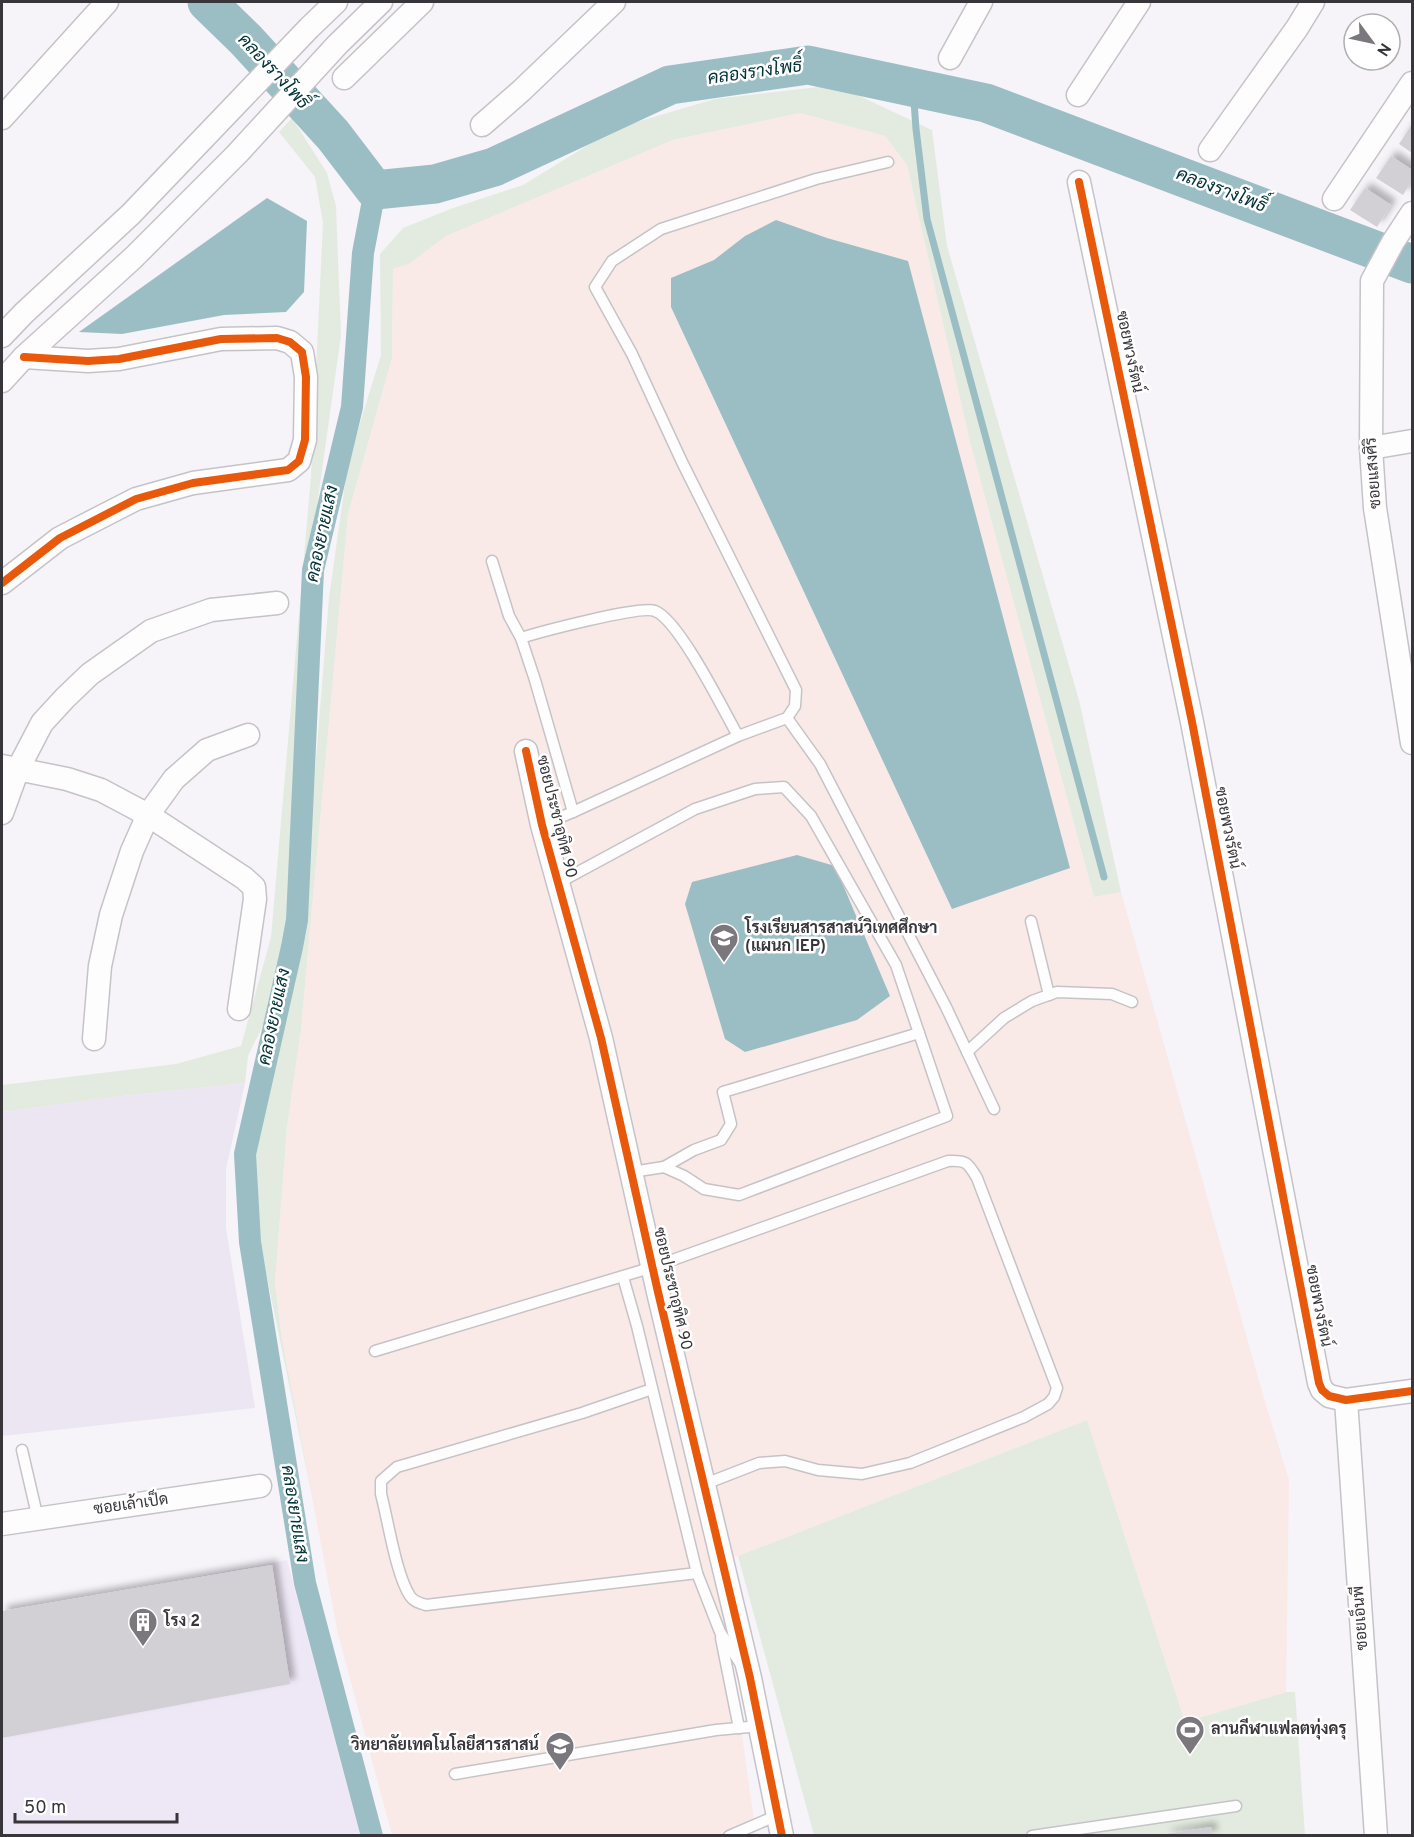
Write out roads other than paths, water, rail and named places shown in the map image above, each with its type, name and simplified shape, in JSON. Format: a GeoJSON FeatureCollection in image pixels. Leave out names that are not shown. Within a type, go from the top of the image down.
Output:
{"type":"FeatureCollection","features":[{"type":"Feature","properties":{"kind":"street"},"geometry":{"type":"LineString","coordinates":[[2,118],[107,2]]}},
{"type":"Feature","properties":{"kind":"street"},"geometry":{"type":"LineString","coordinates":[[2,336],[131,214],[336,2]]}},
{"type":"Feature","properties":{"kind":"street"},"geometry":{"type":"LineString","coordinates":[[2,381],[24,357],[133,258],[239,152],[337,45],[381,2]]}},
{"type":"Feature","properties":{"kind":"street"},"geometry":{"type":"LineString","coordinates":[[344,78],[422,2]]}},
{"type":"Feature","properties":{"kind":"street"},"geometry":{"type":"LineString","coordinates":[[482,125],[614,2]]}},
{"type":"Feature","properties":{"kind":"street"},"geometry":{"type":"LineString","coordinates":[[950,58],[981,2]]}},
{"type":"Feature","properties":{"kind":"street"},"geometry":{"type":"LineString","coordinates":[[1078,95],[1139,2]]}},
{"type":"Feature","properties":{"kind":"street"},"geometry":{"type":"LineString","coordinates":[[1210,150],[1313,2]]}},
{"type":"Feature","properties":{"kind":"street"},"geometry":{"type":"LineString","coordinates":[[1334,198],[1413,82]]}},
{"type":"Feature","properties":{"kind":"street","name":"ซอยพวงรัตน์"},"geometry":{"type":"LineString","coordinates":[[1079,182],[1192,722],[1319,1383],[1322,1390],[1329,1396],[1346,1400]]}},
{"type":"Feature","properties":{"kind":"street","name":"ซอยแสงศิริ"},"geometry":{"type":"LineString","coordinates":[[1413,213],[1393,242],[1372,281],[1371,448],[1375,508],[1402,607],[1413,742]]}},
{"type":"Feature","properties":{"kind":"street"},"geometry":{"type":"LineString","coordinates":[[2,584],[60,538],[136,499],[193,483],[288,470],[299,461],[305,440],[306,377],[302,352],[290,342],[278,338],[221,339],[119,359],[88,361],[24,357]]}},
{"type":"Feature","properties":{"kind":"street"},"geometry":{"type":"LineString","coordinates":[[1371,448],[1413,441]]}},
{"type":"Feature","properties":{"kind":"street"},"geometry":{"type":"LineString","coordinates":[[2,813],[10,767],[42,723],[90,674],[151,631],[211,610],[277,603]]}},
{"type":"Feature","properties":{"kind":"street"},"geometry":{"type":"LineString","coordinates":[[94,1039],[100,966],[111,915],[132,851],[148,815],[174,780],[207,750],[248,735]]}},
{"type":"Feature","properties":{"kind":"street","name":"ซอยประชาอุทิศ 90"},"geometry":{"type":"LineString","coordinates":[[526,751],[543,825],[601,1038],[750,1678],[749,1727],[780,1825]]}},
{"type":"Feature","properties":{"kind":"street"},"geometry":{"type":"LineString","coordinates":[[10,767],[67,779],[101,790],[148,815],[244,878],[254,887],[255,899],[239,1009]]}},
{"type":"Feature","properties":{"kind":"street"},"geometry":{"type":"LineString","coordinates":[[1346,1400],[1413,1391]]}},
{"type":"Feature","properties":{"kind":"street","name":"ซอยเอ็นพี"},"geometry":{"type":"LineString","coordinates":[[1346,1400],[1376,1836]]}},
{"type":"Feature","properties":{"kind":"street","name":"ซอยเล้าเป็ด"},"geometry":{"type":"LineString","coordinates":[[2,1524],[260,1486]]}},
{"type":"Feature","properties":{"kind":"lane"},"geometry":{"type":"LineString","coordinates":[[543,825],[738,736],[787,718],[795,706],[796,690],[682,462],[632,354],[595,287],[612,261],[661,229],[816,179],[888,162]]}},
{"type":"Feature","properties":{"kind":"lane"},"geometry":{"type":"LineString","coordinates":[[492,561],[509,616],[521,638],[535,680],[573,812]]}},
{"type":"Feature","properties":{"kind":"lane"},"geometry":{"type":"LineString","coordinates":[[521,638],[629,612],[654,610],[662,615],[681,636],[738,736]]}},
{"type":"Feature","properties":{"kind":"lane"},"geometry":{"type":"LineString","coordinates":[[787,718],[820,764],[946,1007],[994,1109]]}},
{"type":"Feature","properties":{"kind":"lane"},"geometry":{"type":"LineString","coordinates":[[558,882],[695,809],[755,789],[784,787],[811,816],[896,964],[947,1116],[739,1195],[704,1189],[664,1167]]}},
{"type":"Feature","properties":{"kind":"lane"},"geometry":{"type":"LineString","coordinates":[[1031,921],[1049,995]]}},
{"type":"Feature","properties":{"kind":"lane"},"geometry":{"type":"LineString","coordinates":[[967,1052],[1004,1018],[1032,1001],[1057,992],[1112,994],[1132,1002]]}},
{"type":"Feature","properties":{"kind":"lane"},"geometry":{"type":"LineString","coordinates":[[632,1172],[664,1167],[694,1150],[721,1140],[731,1124],[723,1092],[919,1033]]}},
{"type":"Feature","properties":{"kind":"lane"},"geometry":{"type":"LineString","coordinates":[[375,1351],[623,1277],[948,1161],[962,1160],[969,1165],[977,1178],[1057,1388],[1054,1397],[1048,1404],[1024,1417],[910,1463],[862,1474],[818,1470],[785,1461],[759,1463],[705,1484]]}},
{"type":"Feature","properties":{"kind":"lane"},"geometry":{"type":"LineString","coordinates":[[455,1774],[704,1732],[749,1727],[720,1632],[697,1573],[623,1277]]}},
{"type":"Feature","properties":{"kind":"lane"},"geometry":{"type":"LineString","coordinates":[[652,1389],[572,1416],[397,1467],[386,1475],[381,1480],[381,1494],[401,1577],[411,1598],[426,1605],[697,1573]]}},
{"type":"Feature","properties":{"kind":"lane"},"geometry":{"type":"LineString","coordinates":[[22,1450],[38,1519]]}},
{"type":"Feature","properties":{"kind":"lane"},"geometry":{"type":"LineString","coordinates":[[720,1632],[750,1678]]}},
{"type":"Feature","properties":{"kind":"lane"},"geometry":{"type":"LineString","coordinates":[[1032,1836],[1236,1806]]}},
{"type":"Feature","properties":{"kind":"lane"},"geometry":{"type":"LineString","coordinates":[[729,1836],[780,1825]]}},
{"type":"Feature","properties":{"kind":"water"},"geometry":{"type":"Polygon","coordinates":[[[267,198],[307,221],[304,292],[286,312],[224,315],[122,334],[79,332],[267,198]]]}},
{"type":"Feature","properties":{"kind":"water"},"geometry":{"type":"Polygon","coordinates":[[[776,220],[827,238],[908,261],[1070,868],[952,909],[671,307],[671,278],[714,260],[745,236],[776,220]]]}},
{"type":"Feature","properties":{"kind":"water"},"geometry":{"type":"Polygon","coordinates":[[[797,855],[835,866],[890,996],[857,1020],[745,1052],[725,1039],[685,904],[692,882],[797,855]]]}},
{"type":"Feature","properties":{"kind":"waterway","name":"คลองรางโพธิ์"},"geometry":{"type":"LineString","coordinates":[[207,2],[246,40],[333,135],[375,190],[435,184],[494,167],[670,85],[808,65],[986,103],[1412,264]]}},
{"type":"Feature","properties":{"kind":"waterway"},"geometry":{"type":"LineString","coordinates":[[913,87],[927,219],[1104,877]]}},
{"type":"Feature","properties":{"kind":"waterway","name":"คลองยายแสง"},"geometry":{"type":"LineString","coordinates":[[372,1836],[305,1583],[250,1242],[245,1154],[297,920],[313,570],[352,407],[363,253],[375,190]]}},
{"type":"Feature","properties":{"kind":"place","name":"โรงเรียนสารสาสน์วิเทศศึกษา (แผนก IEP)"},"geometry":{"type":"Point","coordinates":[724,964]}},
{"type":"Feature","properties":{"kind":"place","name":"โรง 2"},"geometry":{"type":"Point","coordinates":[143,1648]}},
{"type":"Feature","properties":{"kind":"place","name":"ลานกีฬาแฟลตทุ่งครุ"},"geometry":{"type":"Point","coordinates":[1190,1756]}},
{"type":"Feature","properties":{"kind":"place","name":"วิทยาลัยเทคโนโลยีสารสาสน์"},"geometry":{"type":"Point","coordinates":[560,1772]}}]}
